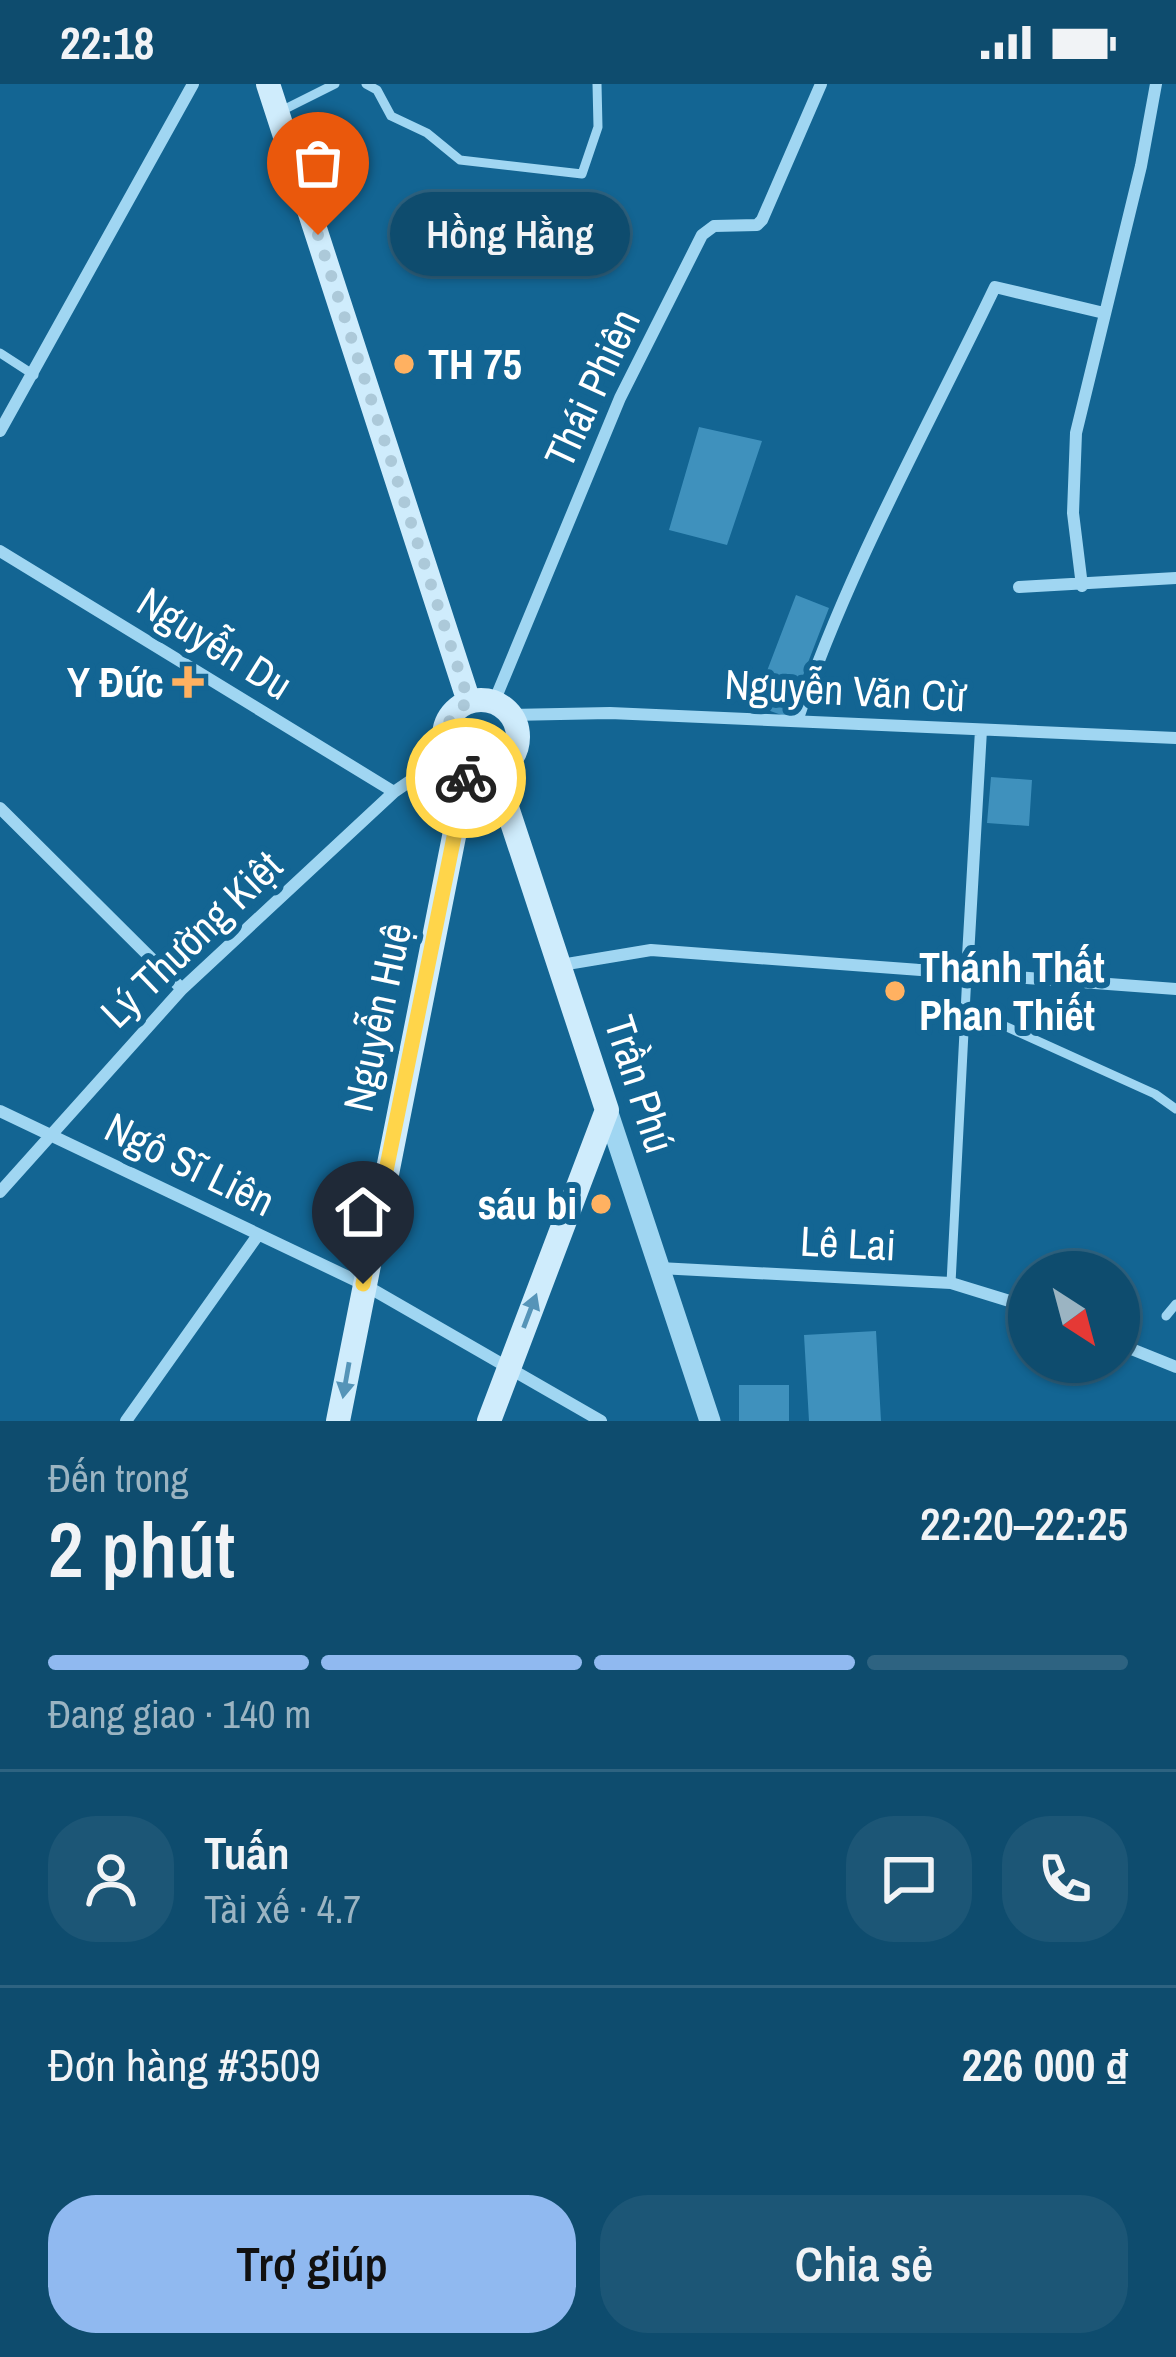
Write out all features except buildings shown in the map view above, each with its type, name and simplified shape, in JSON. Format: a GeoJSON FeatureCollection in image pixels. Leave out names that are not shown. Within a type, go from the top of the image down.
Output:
{"type":"FeatureCollection","features":[{"type":"Feature","properties":{"kind":"main road"},"geometry":{"type":"LineString","coordinates":[[268,84],[491,706],[518,736],[512,757],[495,771],[458,763],[444,730],[449,718],[491,706]]}},
{"type":"Feature","properties":{"kind":"main road","name":"Nguyễn Huệ"},"geometry":{"type":"LineString","coordinates":[[338,1421],[458,763]]}},
{"type":"Feature","properties":{"kind":"main road","name":"Trần Phú"},"geometry":{"type":"LineString","coordinates":[[495,771],[607,1110]]}},
{"type":"Feature","properties":{"kind":"main road"},"geometry":{"type":"LineString","coordinates":[[489,1421],[607,1110]]}},
{"type":"Feature","properties":{"kind":"street"},"geometry":{"type":"LineString","coordinates":[[0,431],[193,84]]}},
{"type":"Feature","properties":{"kind":"street","name":"Thái Phiên"},"geometry":{"type":"LineString","coordinates":[[491,706],[620,398],[702,235],[714,226],[758,225],[763,220],[821,84]]}},
{"type":"Feature","properties":{"kind":"street"},"geometry":{"type":"LineString","coordinates":[[1082,586],[1072,476],[1080,412],[1156,84]]}},
{"type":"Feature","properties":{"kind":"street"},"geometry":{"type":"LineString","coordinates":[[797,721],[892,489],[995,287],[1104,313]]}},
{"type":"Feature","properties":{"kind":"street","name":"Nguyễn Du"},"geometry":{"type":"LineString","coordinates":[[0,551],[394,792]]}},
{"type":"Feature","properties":{"kind":"street"},"geometry":{"type":"LineString","coordinates":[[1018,587],[1176,578]]}},
{"type":"Feature","properties":{"kind":"street","name":"Nguyễn Văn Cừ"},"geometry":{"type":"LineString","coordinates":[[491,706],[1176,738]]}},
{"type":"Feature","properties":{"kind":"street"},"geometry":{"type":"LineString","coordinates":[[968,974],[981,730]]}},
{"type":"Feature","properties":{"kind":"street","name":"Lý Thường Kiệt"},"geometry":{"type":"LineString","coordinates":[[0,1192],[182,989],[394,792],[458,763]]}},
{"type":"Feature","properties":{"kind":"street"},"geometry":{"type":"LineString","coordinates":[[0,808],[182,989]]}},
{"type":"Feature","properties":{"kind":"street"},"geometry":{"type":"LineString","coordinates":[[561,965],[651,950],[1176,989]]}},
{"type":"Feature","properties":{"kind":"street","name":"Trần Phú"},"geometry":{"type":"LineString","coordinates":[[607,1110],[710,1421]]}},
{"type":"Feature","properties":{"kind":"street","name":"Ngô Sĩ Liên"},"geometry":{"type":"LineString","coordinates":[[0,1111],[363,1284],[601,1421]]}},
{"type":"Feature","properties":{"kind":"street"},"geometry":{"type":"LineString","coordinates":[[126,1421],[258,1235]]}},
{"type":"Feature","properties":{"kind":"street","name":"Lê Lai"},"geometry":{"type":"LineString","coordinates":[[659,1268],[951,1282],[1008,1300]]}},
{"type":"Feature","properties":{"kind":"street"},"geometry":{"type":"LineString","coordinates":[[1140,1352],[1176,1367]]}},
{"type":"Feature","properties":{"kind":"lane"},"geometry":{"type":"LineString","coordinates":[[278,113],[335,84]]}},
{"type":"Feature","properties":{"kind":"lane"},"geometry":{"type":"LineString","coordinates":[[366,84],[377,90],[391,116],[427,133],[460,160],[582,174],[598,128],[598,84]]}},
{"type":"Feature","properties":{"kind":"lane"},"geometry":{"type":"LineString","coordinates":[[0,353],[34,375]]}},
{"type":"Feature","properties":{"kind":"lane"},"geometry":{"type":"LineString","coordinates":[[951,1282],[968,974]]}},
{"type":"Feature","properties":{"kind":"lane"},"geometry":{"type":"LineString","coordinates":[[965,1008],[1155,1094],[1176,1109]]}},
{"type":"Feature","properties":{"kind":"lane"},"geometry":{"type":"LineString","coordinates":[[1166,1316],[1176,1304]]}},
{"type":"Feature","properties":{"kind":"way so far"},"geometry":{"type":"LineString","coordinates":[[318,235],[469,702],[449,718],[444,730],[448,755],[467,771],[466,778]]}},
{"type":"Feature","properties":{"kind":"place","name":"Hồng Hằng"},"geometry":{"type":"Point","coordinates":[318,235]}},
{"type":"Feature","properties":{"kind":"place","name":"TH 75"},"geometry":{"type":"Point","coordinates":[404,364]}},
{"type":"Feature","properties":{"kind":"place","name":"Y Đức"},"geometry":{"type":"Point","coordinates":[188,682]}},
{"type":"Feature","properties":{"kind":"place","name":"Thánh Thất Phan Thiết"},"geometry":{"type":"Point","coordinates":[895,991]}},
{"type":"Feature","properties":{"kind":"place","name":"sáu bi"},"geometry":{"type":"Point","coordinates":[601,1204]}},
{"type":"Feature","properties":{"kind":"route"},"geometry":{"type":"LineString","coordinates":[[363,1284],[466,778]]}}]}
